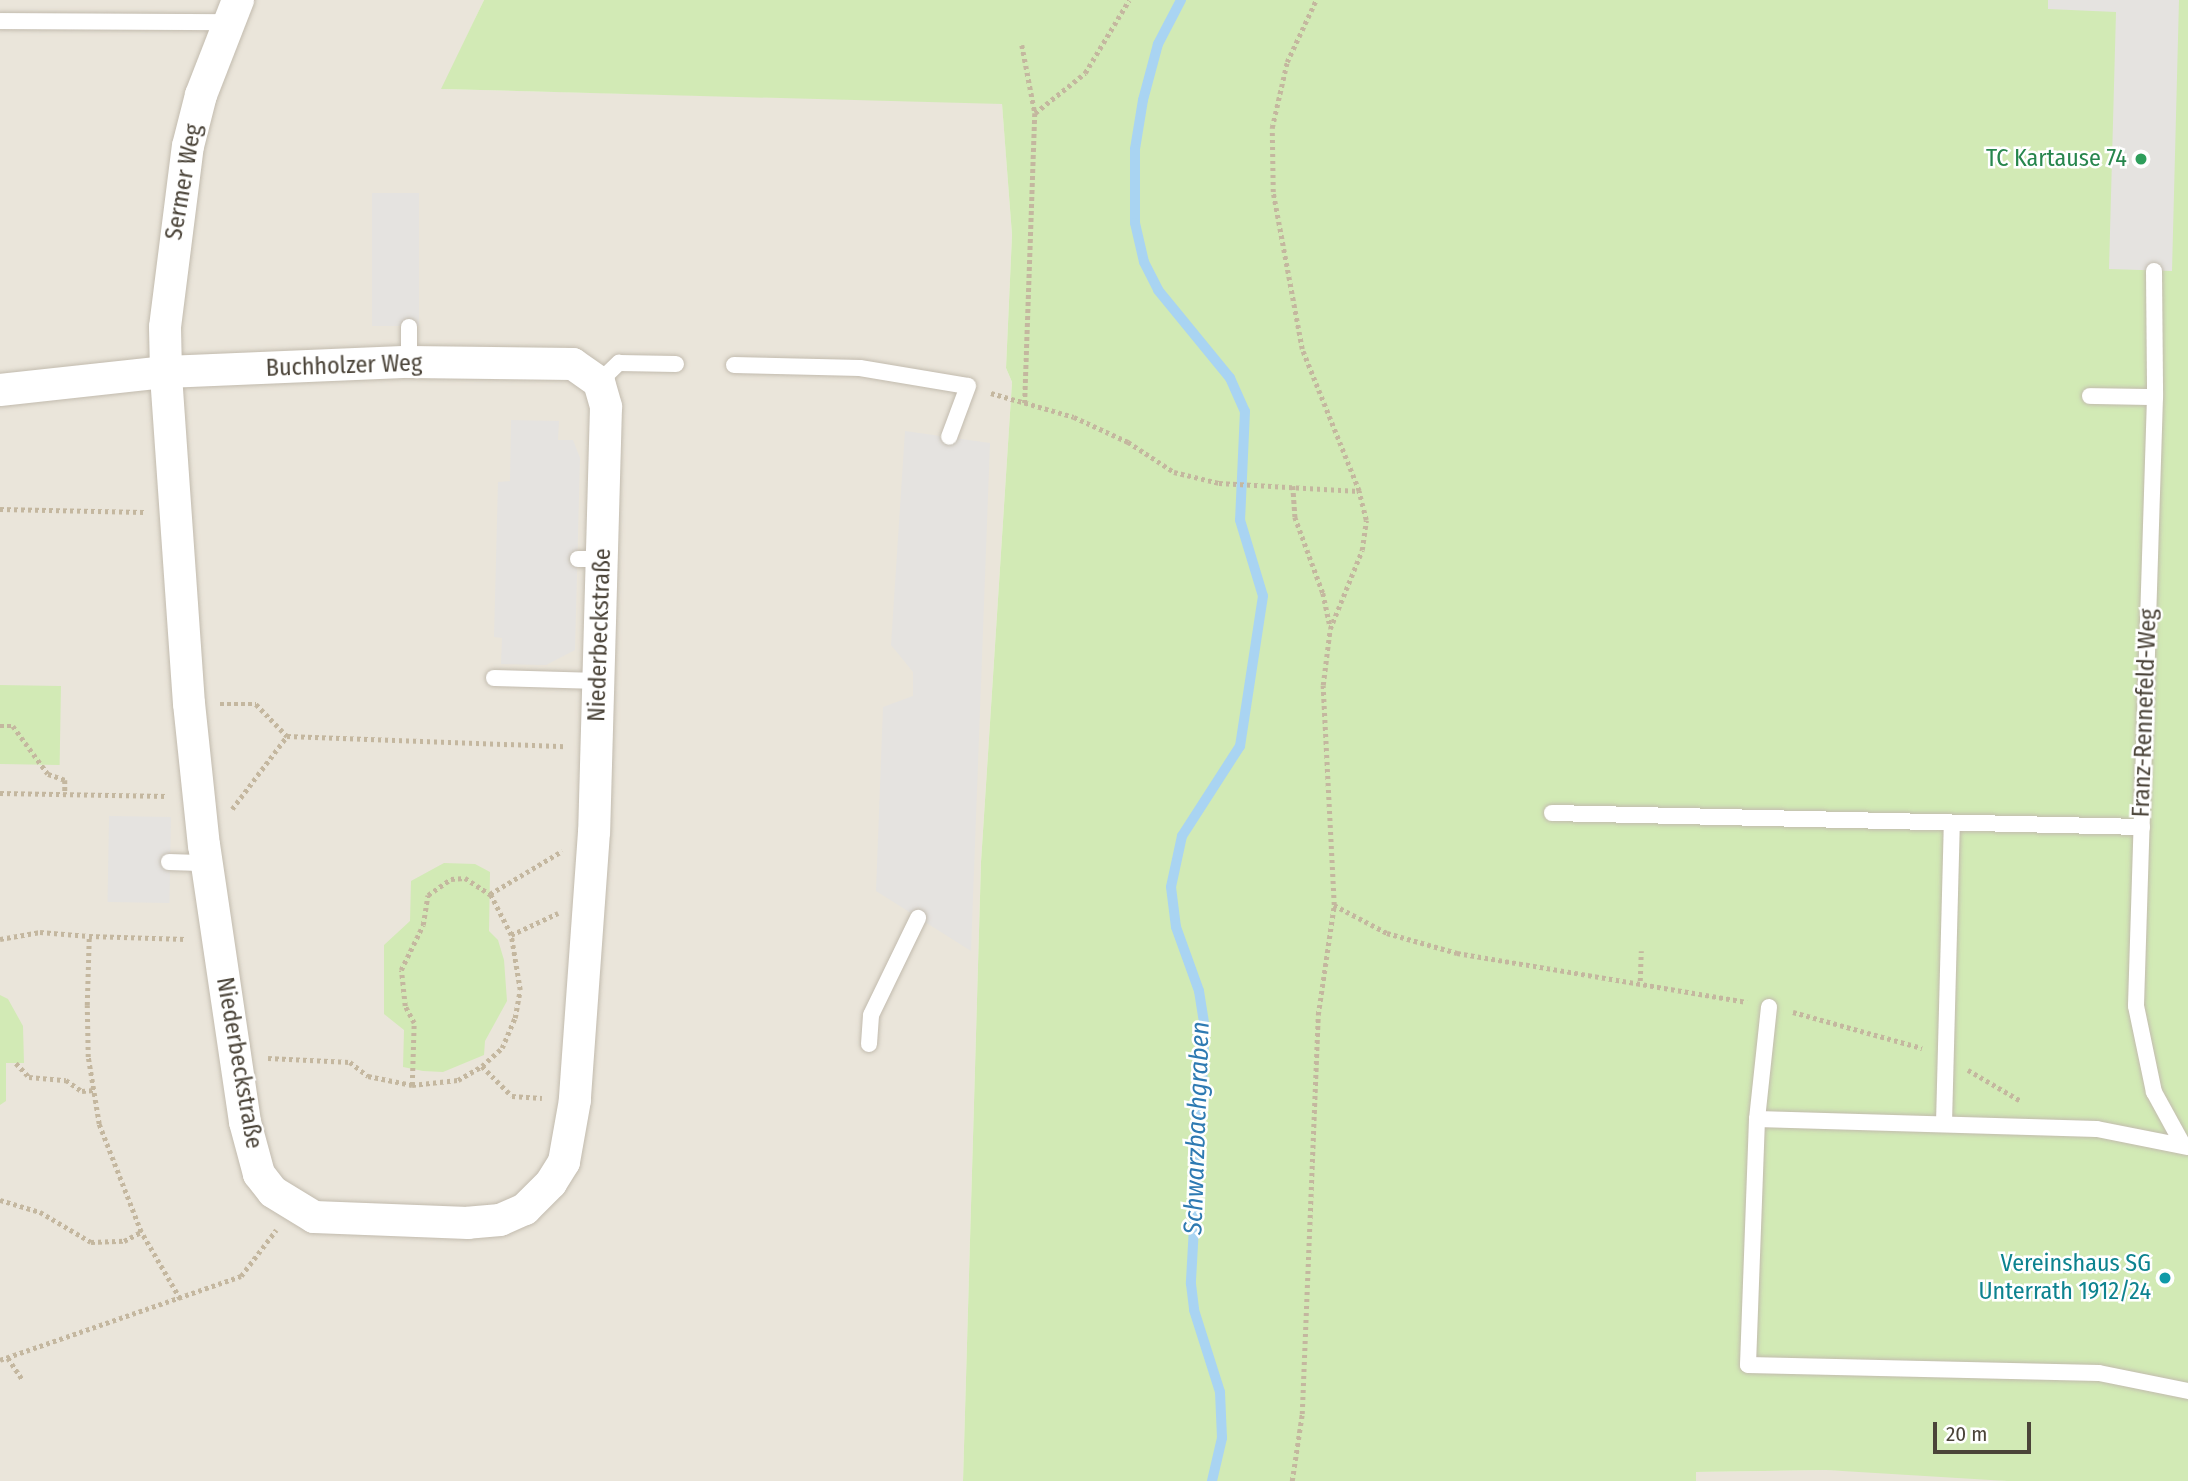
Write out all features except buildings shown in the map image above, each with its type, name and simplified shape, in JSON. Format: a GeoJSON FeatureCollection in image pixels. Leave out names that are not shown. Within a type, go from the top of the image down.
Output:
{"type":"FeatureCollection","features":[{"type":"Feature","properties":{"kind":"street","name":"Sermer Weg"},"geometry":{"type":"LineString","coordinates":[[166,372],[166,315],[181,184],[201,95],[233,11]]}},
{"type":"Feature","properties":{"kind":"street","name":"Buchholzer Weg"},"geometry":{"type":"LineString","coordinates":[[0,390],[166,372],[409,362],[573,364],[599,382]]}},
{"type":"Feature","properties":{"kind":"street","name":"Niederbeckstraße"},"geometry":{"type":"LineString","coordinates":[[166,372],[189,704],[206,854],[245,1122],[260,1174],[294,1207],[335,1221],[500,1220],[525,1209],[551,1183],[564,1162],[575,1100],[594,832],[599,681],[590,559],[606,407],[599,382]]}},
{"type":"Feature","properties":{"kind":"lane"},"geometry":{"type":"LineString","coordinates":[[0,21],[233,11]]}},
{"type":"Feature","properties":{"kind":"lane","name":"Franz-Rennefeld-Weg"},"geometry":{"type":"LineString","coordinates":[[2154,271],[2155,397],[2136,1006],[2154,1092],[2185,1146]]}},
{"type":"Feature","properties":{"kind":"lane"},"geometry":{"type":"LineString","coordinates":[[409,327],[409,362]]}},
{"type":"Feature","properties":{"kind":"lane"},"geometry":{"type":"LineString","coordinates":[[599,382],[619,363],[676,364]]}},
{"type":"Feature","properties":{"kind":"lane"},"geometry":{"type":"LineString","coordinates":[[734,365],[860,368],[968,386],[949,437]]}},
{"type":"Feature","properties":{"kind":"lane"},"geometry":{"type":"LineString","coordinates":[[2090,396],[2155,397]]}},
{"type":"Feature","properties":{"kind":"lane"},"geometry":{"type":"LineString","coordinates":[[494,678],[599,681]]}},
{"type":"Feature","properties":{"kind":"lane"},"geometry":{"type":"LineString","coordinates":[[1552,813],[2142,827]]}},
{"type":"Feature","properties":{"kind":"lane"},"geometry":{"type":"LineString","coordinates":[[1944,1123],[1952,824]]}},
{"type":"Feature","properties":{"kind":"lane"},"geometry":{"type":"LineString","coordinates":[[169,862],[206,854]]}},
{"type":"Feature","properties":{"kind":"lane"},"geometry":{"type":"LineString","coordinates":[[869,1044],[871,1016],[918,918]]}},
{"type":"Feature","properties":{"kind":"lane"},"geometry":{"type":"LineString","coordinates":[[1769,1007],[1757,1119],[1748,1365],[2099,1373],[2188,1391]]}},
{"type":"Feature","properties":{"kind":"lane","name":"Franz-Rennefeld-Weg"},"geometry":{"type":"LineString","coordinates":[[1757,1119],[2098,1129],[2185,1146]]}},
{"type":"Feature","properties":{"kind":"path"},"geometry":{"type":"LineString","coordinates":[[1035,113],[1085,73],[1129,0]]}},
{"type":"Feature","properties":{"kind":"path"},"geometry":{"type":"LineString","coordinates":[[1316,0],[1287,62],[1275,114],[1273,192],[1302,349],[1359,491],[1366,520],[1362,550],[1330,629]]}},
{"type":"Feature","properties":{"kind":"path"},"geometry":{"type":"LineString","coordinates":[[1022,45],[1035,113],[1025,403]]}},
{"type":"Feature","properties":{"kind":"path"},"geometry":{"type":"LineString","coordinates":[[968,386],[1074,417],[1128,442],[1174,472],[1219,483],[1359,491]]}},
{"type":"Feature","properties":{"kind":"path"},"geometry":{"type":"LineString","coordinates":[[1292,1481],[1303,1389],[1318,1015],[1335,905],[1323,735],[1330,629],[1323,593],[1295,517],[1293,486]]}},
{"type":"Feature","properties":{"kind":"path"},"geometry":{"type":"LineString","coordinates":[[0,509],[176,512]]}},
{"type":"Feature","properties":{"kind":"path"},"geometry":{"type":"LineString","coordinates":[[189,704],[256,705],[287,736],[596,747]]}},
{"type":"Feature","properties":{"kind":"path"},"geometry":{"type":"LineString","coordinates":[[0,726],[13,726],[48,774],[65,780],[65,794]]}},
{"type":"Feature","properties":{"kind":"path"},"geometry":{"type":"LineString","coordinates":[[206,854],[287,736]]}},
{"type":"Feature","properties":{"kind":"path"},"geometry":{"type":"LineString","coordinates":[[0,793],[199,797]]}},
{"type":"Feature","properties":{"kind":"path"},"geometry":{"type":"LineString","coordinates":[[490,894],[594,832]]}},
{"type":"Feature","properties":{"kind":"path"},"geometry":{"type":"LineString","coordinates":[[236,1057],[350,1062],[368,1076],[412,1085],[458,1080],[482,1066],[502,1048],[515,1018],[520,990],[511,935],[490,894],[466,878],[451,879],[428,895],[423,925],[401,970],[405,1006],[414,1024],[412,1085]]}},
{"type":"Feature","properties":{"kind":"path"},"geometry":{"type":"LineString","coordinates":[[511,935],[591,898]]}},
{"type":"Feature","properties":{"kind":"path"},"geometry":{"type":"LineString","coordinates":[[1335,905],[1387,933],[1457,953],[1640,981],[1769,1007]]}},
{"type":"Feature","properties":{"kind":"path"},"geometry":{"type":"LineString","coordinates":[[0,939],[40,932],[183,939],[218,934]]}},
{"type":"Feature","properties":{"kind":"path"},"geometry":{"type":"LineString","coordinates":[[89,936],[88,1057],[94,1090],[115,1172],[141,1232],[180,1298]]}},
{"type":"Feature","properties":{"kind":"path"},"geometry":{"type":"LineString","coordinates":[[1640,981],[1641,951]]}},
{"type":"Feature","properties":{"kind":"path"},"geometry":{"type":"LineString","coordinates":[[16,1063],[29,1077],[66,1080],[82,1091],[94,1090]]}},
{"type":"Feature","properties":{"kind":"path"},"geometry":{"type":"LineString","coordinates":[[482,1066],[512,1096],[575,1100]]}},
{"type":"Feature","properties":{"kind":"path"},"geometry":{"type":"LineString","coordinates":[[0,1200],[40,1212],[91,1242],[124,1241],[141,1232]]}},
{"type":"Feature","properties":{"kind":"path"},"geometry":{"type":"LineString","coordinates":[[0,1360],[241,1276],[294,1207]]}},
{"type":"Feature","properties":{"kind":"path"},"geometry":{"type":"LineString","coordinates":[[8,1358],[23,1379]]}},
{"type":"Feature","properties":{"kind":"shaded area"},"geometry":{"type":"Polygon","coordinates":[[[0,0],[484,0],[442,89],[1002,103],[1012,235],[1006,368],[1012,382],[981,862],[963,1481],[0,1481],[0,0]]]}},
{"type":"Feature","properties":{"kind":"shaded area"},"geometry":{"type":"Polygon","coordinates":[[[2048,0],[2179,0],[2172,271],[2109,269],[2116,12],[2048,9],[2048,0]]]}},
{"type":"Feature","properties":{"kind":"shaded area"},"geometry":{"type":"Polygon","coordinates":[[[372,193],[419,193],[419,326],[372,326],[372,193]]]}},
{"type":"Feature","properties":{"kind":"shaded area"},"geometry":{"type":"Polygon","coordinates":[[[511,420],[559,421],[558,440],[573,440],[580,458],[575,650],[546,665],[501,664],[502,638],[494,637],[498,482],[510,481],[511,420]]]}},
{"type":"Feature","properties":{"kind":"shaded area"},"geometry":{"type":"Polygon","coordinates":[[[905,431],[990,443],[971,951],[876,891],[883,707],[913,696],[913,672],[891,645],[905,431]]]}},
{"type":"Feature","properties":{"kind":"shaded area"},"geometry":{"type":"Polygon","coordinates":[[[109,816],[171,817],[169,903],[107,902],[109,816]]]}},
{"type":"Feature","properties":{"kind":"shaded area"},"geometry":{"type":"Polygon","coordinates":[[[1826,1470],[1941,1474],[2007,1481],[1696,1481],[1696,1472],[1826,1470]]]}},
{"type":"Feature","properties":{"kind":"green space"},"geometry":{"type":"Polygon","coordinates":[[[484,0],[2188,0],[2188,1481],[2007,1481],[1826,1470],[1696,1472],[1696,1481],[963,1481],[981,862],[1012,382],[1006,368],[1012,235],[1002,104],[441,89],[484,0]]]}},
{"type":"Feature","properties":{"kind":"green space"},"geometry":{"type":"Polygon","coordinates":[[[0,685],[61,686],[60,765],[0,764],[0,685]]]}},
{"type":"Feature","properties":{"kind":"green space"},"geometry":{"type":"Polygon","coordinates":[[[444,863],[475,864],[490,872],[489,931],[498,940],[504,960],[507,1001],[485,1041],[484,1055],[443,1072],[423,1071],[403,1067],[404,1030],[384,1014],[384,945],[410,921],[411,881],[444,863]]]}},
{"type":"Feature","properties":{"kind":"green space"},"geometry":{"type":"Polygon","coordinates":[[[0,995],[8,999],[23,1026],[24,1063],[6,1063],[6,1101],[0,1105],[0,995]]]}},
{"type":"Feature","properties":{"kind":"waterway","name":"Schwarzbachgraben"},"geometry":{"type":"LineString","coordinates":[[1181,0],[1158,44],[1143,100],[1135,149],[1135,223],[1144,262],[1158,290],[1230,378],[1245,411],[1240,520],[1263,596],[1240,746],[1182,836],[1171,887],[1176,927],[1199,991],[1205,1030],[1191,1284],[1194,1310],[1220,1392],[1222,1438],[1212,1481]]}},
{"type":"Feature","properties":{"kind":"place","name":"TC Kartause 74"},"geometry":{"type":"Point","coordinates":[2141,159]}},
{"type":"Feature","properties":{"kind":"place","name":"Vereinshaus SG Unterrath 1912/24"},"geometry":{"type":"Point","coordinates":[2165,1278]}}]}
